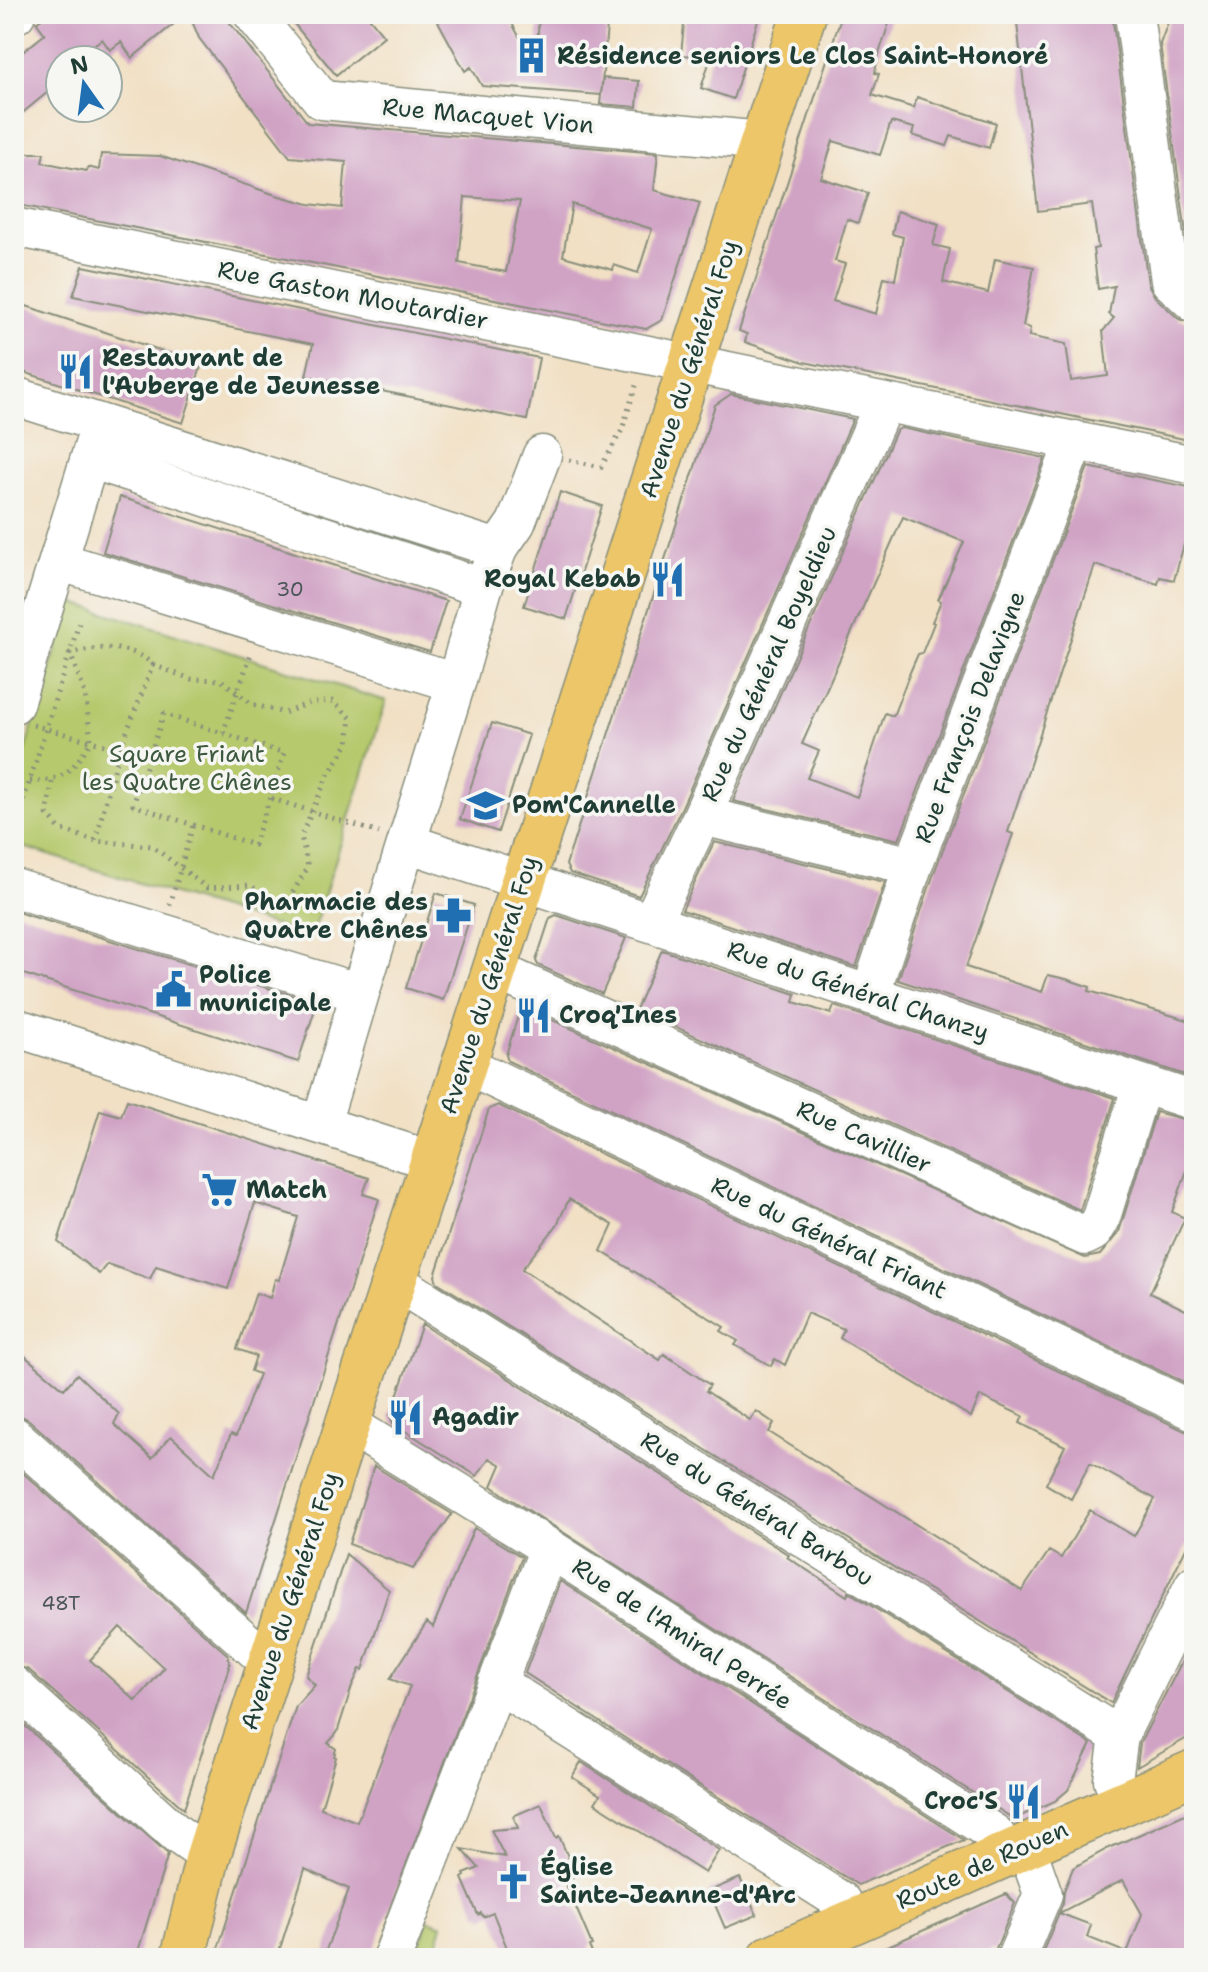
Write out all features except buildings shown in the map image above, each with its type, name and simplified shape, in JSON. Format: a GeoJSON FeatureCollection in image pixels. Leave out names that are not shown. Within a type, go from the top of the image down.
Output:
{"type":"FeatureCollection","features":[{"type":"Feature","properties":{"kind":"main road","name":"Avenue du Général Foy"},"geometry":{"type":"LineString","coordinates":[[183,1958],[204,1870],[270,1663],[804,14]]}},
{"type":"Feature","properties":{"kind":"main road","name":"Route de Rouen"},"geometry":{"type":"LineString","coordinates":[[770,1958],[1194,1772]]}},
{"type":"Feature","properties":{"kind":"street","name":"Rue Macquet Vion"},"geometry":{"type":"LineString","coordinates":[[253,14],[322,100],[763,141]]}},
{"type":"Feature","properties":{"kind":"street"},"geometry":{"type":"LineString","coordinates":[[1134,14],[1170,281],[1194,303]]}},
{"type":"Feature","properties":{"kind":"street","name":"Rue Gaston Moutardier"},"geometry":{"type":"LineString","coordinates":[[14,227],[1194,465]]}},
{"type":"Feature","properties":{"kind":"street"},"geometry":{"type":"LineString","coordinates":[[14,396],[95,441],[483,588]]}},
{"type":"Feature","properties":{"kind":"street","name":"Rue du Général Boyeldieu"},"geometry":{"type":"LineString","coordinates":[[651,923],[702,816],[884,403]]}},
{"type":"Feature","properties":{"kind":"street","name":"Rue François Delavigne"},"geometry":{"type":"LineString","coordinates":[[870,995],[913,866],[1075,440]]}},
{"type":"Feature","properties":{"kind":"street"},"geometry":{"type":"LineString","coordinates":[[95,441],[498,549]]}},
{"type":"Feature","properties":{"kind":"street"},"geometry":{"type":"LineString","coordinates":[[19,713],[58,561],[95,441]]}},
{"type":"Feature","properties":{"kind":"street"},"geometry":{"type":"LineString","coordinates":[[321,1124],[483,588],[498,549],[516,523],[542,455]]}},
{"type":"Feature","properties":{"kind":"street"},"geometry":{"type":"LineString","coordinates":[[58,561],[456,683]]}},
{"type":"Feature","properties":{"kind":"street"},"geometry":{"type":"LineString","coordinates":[[702,816],[913,866]]}},
{"type":"Feature","properties":{"kind":"street"},"geometry":{"type":"LineString","coordinates":[[407,843],[522,880]]}},
{"type":"Feature","properties":{"kind":"street","name":"Rue du Général Chanzy"},"geometry":{"type":"LineString","coordinates":[[522,880],[1194,1101]]}},
{"type":"Feature","properties":{"kind":"street"},"geometry":{"type":"LineString","coordinates":[[14,888],[360,993]]}},
{"type":"Feature","properties":{"kind":"street","name":"Rue Cavillier"},"geometry":{"type":"LineString","coordinates":[[493,969],[1085,1236],[1093,1232],[1100,1221],[1142,1084]]}},
{"type":"Feature","properties":{"kind":"street"},"geometry":{"type":"LineString","coordinates":[[14,1027],[433,1161]]}},
{"type":"Feature","properties":{"kind":"street","name":"Rue du Général Friant"},"geometry":{"type":"LineString","coordinates":[[463,1064],[1194,1411]]}},
{"type":"Feature","properties":{"kind":"street","name":"Rue du Général Barbou"},"geometry":{"type":"LineString","coordinates":[[395,1281],[1119,1736]]}},
{"type":"Feature","properties":{"kind":"street","name":"Rue de l'Amiral Perrée"},"geometry":{"type":"LineString","coordinates":[[348,1424],[549,1548],[1016,1850]]}},
{"type":"Feature","properties":{"kind":"street"},"geometry":{"type":"LineString","coordinates":[[14,1436],[270,1663]]}},
{"type":"Feature","properties":{"kind":"street"},"geometry":{"type":"LineString","coordinates":[[392,1958],[549,1548]]}},
{"type":"Feature","properties":{"kind":"street"},"geometry":{"type":"LineString","coordinates":[[1123,1803],[1113,1780],[1119,1736],[1194,1585]]}},
{"type":"Feature","properties":{"kind":"street"},"geometry":{"type":"LineString","coordinates":[[497,1683],[841,1901],[853,1922]]}},
{"type":"Feature","properties":{"kind":"street"},"geometry":{"type":"LineString","coordinates":[[14,1686],[177,1834],[204,1870],[168,1930],[161,1958]]}},
{"type":"Feature","properties":{"kind":"street"},"geometry":{"type":"LineString","coordinates":[[1016,1850],[1043,1894],[1016,1958]]}},
{"type":"Feature","properties":{"kind":"path"},"geometry":{"type":"LineString","coordinates":[[542,455],[601,467],[622,430],[633,394]]}},
{"type":"Feature","properties":{"kind":"path"},"geometry":{"type":"LineString","coordinates":[[14,831],[80,620]]}},
{"type":"Feature","properties":{"kind":"path"},"geometry":{"type":"LineString","coordinates":[[223,733],[261,623]]}},
{"type":"Feature","properties":{"kind":"path"},"geometry":{"type":"LineString","coordinates":[[52,782],[47,814],[60,829],[95,841],[152,846],[207,888],[250,885],[283,909],[308,867],[301,836],[328,775],[348,744],[351,718],[333,701],[310,703],[284,713],[252,704],[221,680],[191,679],[153,665],[142,654],[95,647],[70,653]]}},
{"type":"Feature","properties":{"kind":"path"},"geometry":{"type":"LineString","coordinates":[[30,781],[52,782],[76,764],[91,741],[85,693],[70,653]]}},
{"type":"Feature","properties":{"kind":"path"},"geometry":{"type":"LineString","coordinates":[[95,841],[120,749],[153,665]]}},
{"type":"Feature","properties":{"kind":"path"},"geometry":{"type":"LineString","coordinates":[[19,713],[47,729],[148,757]]}},
{"type":"Feature","properties":{"kind":"path"},"geometry":{"type":"LineString","coordinates":[[164,714],[223,733],[284,753],[254,845],[133,805],[164,714]]}},
{"type":"Feature","properties":{"kind":"path"},"geometry":{"type":"LineString","coordinates":[[270,798],[407,843]]}},
{"type":"Feature","properties":{"kind":"path"},"geometry":{"type":"LineString","coordinates":[[162,933],[193,825]]}},
{"type":"Feature","properties":{"kind":"green space","name":"Square Friant les Quatre Chênes"},"geometry":{"type":"Polygon","coordinates":[[[71,602],[386,701],[311,937],[14,844],[14,785],[71,602]]]}},
{"type":"Feature","properties":{"kind":"green space"},"geometry":{"type":"Polygon","coordinates":[[[428,1920],[443,1925],[436,1949],[420,1944],[428,1920]]]}},
{"type":"Feature","properties":{"kind":"place","name":"Résidence seniors Le Clos Saint-Honoré"},"geometry":{"type":"Point","coordinates":[531,56]}},
{"type":"Feature","properties":{"kind":"place","name":"Restaurant de l'Auberge de Jeunesse"},"geometry":{"type":"Point","coordinates":[76,372]}},
{"type":"Feature","properties":{"kind":"place","name":"Royal Kebab"},"geometry":{"type":"Point","coordinates":[667,579]}},
{"type":"Feature","properties":{"kind":"place","name":"Pom'Cannelle"},"geometry":{"type":"Point","coordinates":[486,805]}},
{"type":"Feature","properties":{"kind":"place","name":"Pharmacie des Quatre Chênes"},"geometry":{"type":"Point","coordinates":[454,916]}},
{"type":"Feature","properties":{"kind":"place","name":"Police municipale"},"geometry":{"type":"Point","coordinates":[173,989]}},
{"type":"Feature","properties":{"kind":"place","name":"Croq'Ines"},"geometry":{"type":"Point","coordinates":[533,1015]}},
{"type":"Feature","properties":{"kind":"place","name":"Match"},"geometry":{"type":"Point","coordinates":[220,1190]}},
{"type":"Feature","properties":{"kind":"place","name":"Agadir"},"geometry":{"type":"Point","coordinates":[406,1417]}},
{"type":"Feature","properties":{"kind":"place","name":"Croc'S"},"geometry":{"type":"Point","coordinates":[1024,1801]}},
{"type":"Feature","properties":{"kind":"place","name":"Église Sainte-Jeanne-d'Arc"},"geometry":{"type":"Point","coordinates":[514,1881]}}]}
